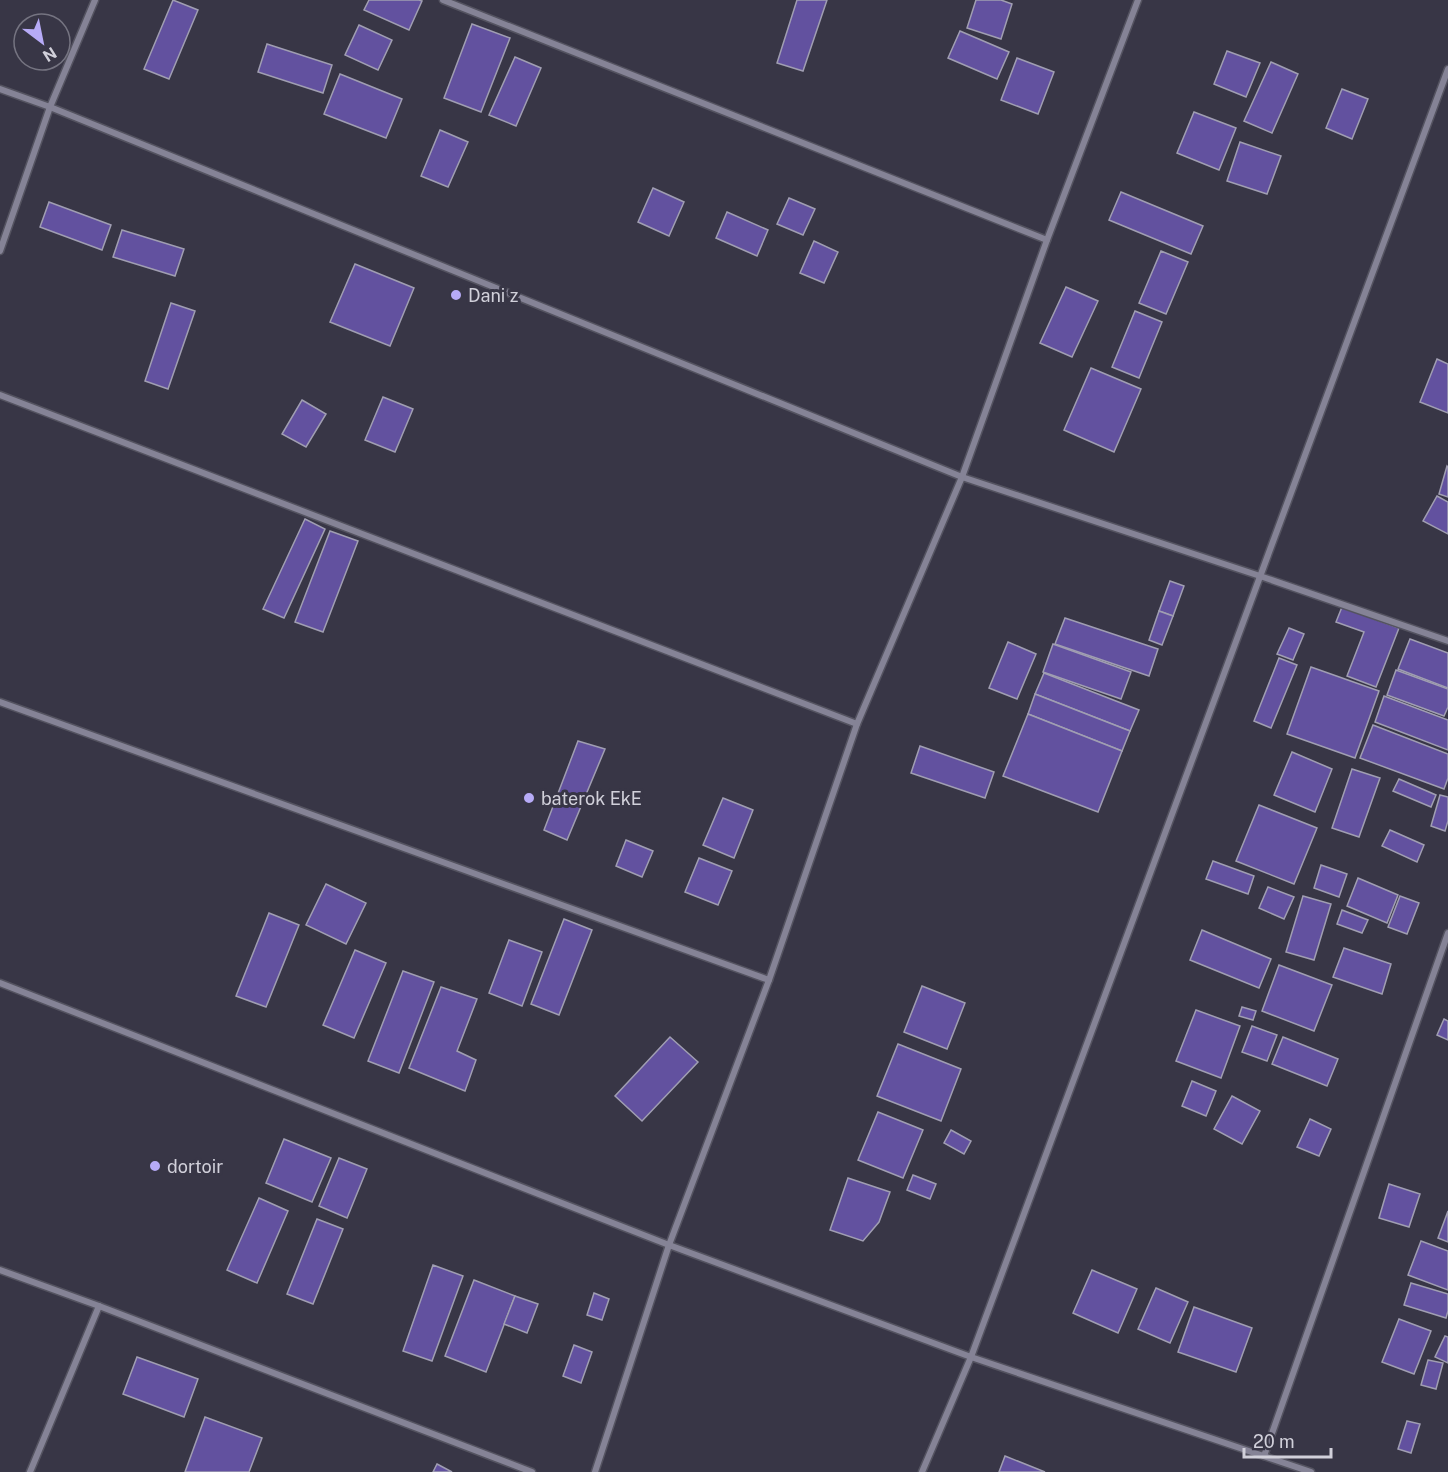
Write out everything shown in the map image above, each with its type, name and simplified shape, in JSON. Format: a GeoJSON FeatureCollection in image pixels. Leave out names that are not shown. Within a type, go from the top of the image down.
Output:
{"type":"FeatureCollection","features":[{"type":"Feature","properties":{"kind":"street"},"geometry":{"type":"LineString","coordinates":[[0,251],[50,107],[95,0]]}},
{"type":"Feature","properties":{"kind":"street"},"geometry":{"type":"LineString","coordinates":[[443,0],[1047,240]]}},
{"type":"Feature","properties":{"kind":"street"},"geometry":{"type":"LineString","coordinates":[[595,1472],[669,1245],[769,980],[857,724],[962,477],[1047,240],[1138,0]]}},
{"type":"Feature","properties":{"kind":"street"},"geometry":{"type":"LineString","coordinates":[[922,1472],[971,1357],[1448,69]]}},
{"type":"Feature","properties":{"kind":"street"},"geometry":{"type":"LineString","coordinates":[[0,89],[50,107],[962,477],[1448,641]]}},
{"type":"Feature","properties":{"kind":"street"},"geometry":{"type":"LineString","coordinates":[[0,395],[857,724]]}},
{"type":"Feature","properties":{"kind":"street"},"geometry":{"type":"LineString","coordinates":[[0,702],[769,980]]}},
{"type":"Feature","properties":{"kind":"street"},"geometry":{"type":"LineString","coordinates":[[1264,1456],[1448,933]]}},
{"type":"Feature","properties":{"kind":"street"},"geometry":{"type":"LineString","coordinates":[[0,983],[669,1245],[971,1357],[1311,1472]]}},
{"type":"Feature","properties":{"kind":"street"},"geometry":{"type":"LineString","coordinates":[[0,1270],[532,1472]]}},
{"type":"Feature","properties":{"kind":"street"},"geometry":{"type":"LineString","coordinates":[[30,1472],[99,1306]]}},
{"type":"Feature","properties":{"kind":"building"},"geometry":{"type":"Polygon","coordinates":[[[173,0],[198,10],[169,79],[144,69],[173,0]]]}},
{"type":"Feature","properties":{"kind":"building"},"geometry":{"type":"Polygon","coordinates":[[[369,0],[422,1],[409,30],[364,10],[369,0]]]}},
{"type":"Feature","properties":{"kind":"building"},"geometry":{"type":"Polygon","coordinates":[[[797,0],[827,0],[803,71],[777,63],[797,0]]]}},
{"type":"Feature","properties":{"kind":"building"},"geometry":{"type":"Polygon","coordinates":[[[976,0],[1001,0],[1012,4],[1001,39],[967,28],[976,0]]]}},
{"type":"Feature","properties":{"kind":"building"},"geometry":{"type":"Polygon","coordinates":[[[472,24],[510,38],[481,112],[444,98],[472,24]]]}},
{"type":"Feature","properties":{"kind":"building"},"geometry":{"type":"Polygon","coordinates":[[[359,25],[392,40],[378,70],[345,55],[359,25]]]}},
{"type":"Feature","properties":{"kind":"building"},"geometry":{"type":"Polygon","coordinates":[[[960,31],[1009,52],[997,79],[948,58],[960,31]]]}},
{"type":"Feature","properties":{"kind":"building"},"geometry":{"type":"Polygon","coordinates":[[[267,44],[332,65],[323,93],[258,72],[267,44]]]}},
{"type":"Feature","properties":{"kind":"building"},"geometry":{"type":"Polygon","coordinates":[[[1227,51],[1260,63],[1246,97],[1214,84],[1227,51]]]}},
{"type":"Feature","properties":{"kind":"building"},"geometry":{"type":"Polygon","coordinates":[[[515,57],[541,68],[516,126],[489,115],[515,57]]]}},
{"type":"Feature","properties":{"kind":"building"},"geometry":{"type":"Polygon","coordinates":[[[1017,58],[1054,72],[1038,114],[1001,100],[1017,58]]]}},
{"type":"Feature","properties":{"kind":"building"},"geometry":{"type":"Polygon","coordinates":[[[1271,62],[1298,74],[1272,133],[1244,121],[1271,62]]]}},
{"type":"Feature","properties":{"kind":"building"},"geometry":{"type":"Polygon","coordinates":[[[340,74],[402,99],[386,138],[324,114],[340,74]]]}},
{"type":"Feature","properties":{"kind":"building"},"geometry":{"type":"Polygon","coordinates":[[[1342,89],[1368,99],[1352,139],[1326,128],[1342,89]]]}},
{"type":"Feature","properties":{"kind":"building"},"geometry":{"type":"Polygon","coordinates":[[[1194,112],[1236,128],[1219,170],[1177,153],[1194,112]]]}},
{"type":"Feature","properties":{"kind":"building"},"geometry":{"type":"Polygon","coordinates":[[[440,130],[468,142],[448,187],[421,176],[440,130]]]}},
{"type":"Feature","properties":{"kind":"building"},"geometry":{"type":"Polygon","coordinates":[[[1240,142],[1281,156],[1267,194],[1227,181],[1240,142]]]}},
{"type":"Feature","properties":{"kind":"building"},"geometry":{"type":"Polygon","coordinates":[[[653,188],[684,202],[669,236],[638,222],[653,188]]]}},
{"type":"Feature","properties":{"kind":"building"},"geometry":{"type":"Polygon","coordinates":[[[1121,192],[1203,226],[1191,254],[1109,220],[1121,192]]]}},
{"type":"Feature","properties":{"kind":"building"},"geometry":{"type":"Polygon","coordinates":[[[789,198],[815,209],[803,235],[777,224],[789,198]]]}},
{"type":"Feature","properties":{"kind":"building"},"geometry":{"type":"Polygon","coordinates":[[[49,202],[111,225],[102,250],[40,227],[49,202]]]}},
{"type":"Feature","properties":{"kind":"building"},"geometry":{"type":"Polygon","coordinates":[[[727,212],[768,230],[757,256],[716,238],[727,212]]]}},
{"type":"Feature","properties":{"kind":"building"},"geometry":{"type":"Polygon","coordinates":[[[122,230],[184,249],[175,276],[113,257],[122,230]]]}},
{"type":"Feature","properties":{"kind":"building"},"geometry":{"type":"Polygon","coordinates":[[[814,241],[838,252],[824,283],[800,273],[814,241]]]}},
{"type":"Feature","properties":{"kind":"building"},"geometry":{"type":"Polygon","coordinates":[[[1161,251],[1188,262],[1166,314],[1139,303],[1161,251]]]}},
{"type":"Feature","properties":{"kind":"building"},"geometry":{"type":"Polygon","coordinates":[[[355,264],[414,288],[390,346],[330,322],[355,264]]]}},
{"type":"Feature","properties":{"kind":"building"},"geometry":{"type":"Polygon","coordinates":[[[1066,287],[1098,301],[1072,357],[1040,343],[1066,287]]]}},
{"type":"Feature","properties":{"kind":"building"},"geometry":{"type":"Polygon","coordinates":[[[171,303],[195,311],[168,389],[145,381],[171,303]]]}},
{"type":"Feature","properties":{"kind":"building"},"geometry":{"type":"Polygon","coordinates":[[[1135,311],[1162,322],[1139,378],[1112,367],[1135,311]]]}},
{"type":"Feature","properties":{"kind":"building"},"geometry":{"type":"Polygon","coordinates":[[[1437,359],[1448,364],[1448,413],[1420,402],[1437,359]]]}},
{"type":"Feature","properties":{"kind":"building"},"geometry":{"type":"Polygon","coordinates":[[[1091,368],[1141,389],[1114,452],[1064,430],[1091,368]]]}},
{"type":"Feature","properties":{"kind":"building"},"geometry":{"type":"Polygon","coordinates":[[[383,397],[413,409],[395,452],[365,440],[383,397]]]}},
{"type":"Feature","properties":{"kind":"building"},"geometry":{"type":"Polygon","coordinates":[[[302,400],[326,414],[306,447],[282,434],[302,400]]]}},
{"type":"Feature","properties":{"kind":"building"},"geometry":{"type":"Polygon","coordinates":[[[1448,467],[1448,497],[1439,494],[1448,467]]]}},
{"type":"Feature","properties":{"kind":"building"},"geometry":{"type":"Polygon","coordinates":[[[1437,496],[1448,502],[1448,534],[1423,521],[1437,496]]]}},
{"type":"Feature","properties":{"kind":"building"},"geometry":{"type":"Polygon","coordinates":[[[305,519],[325,529],[284,618],[263,609],[305,519]]]}},
{"type":"Feature","properties":{"kind":"building"},"geometry":{"type":"Polygon","coordinates":[[[330,531],[358,541],[323,632],[295,622],[330,531]]]}},
{"type":"Feature","properties":{"kind":"building"},"geometry":{"type":"Polygon","coordinates":[[[1170,581],[1184,586],[1173,616],[1159,611],[1170,581]]]}},
{"type":"Feature","properties":{"kind":"building"},"geometry":{"type":"Polygon","coordinates":[[[1342,607],[1399,628],[1376,687],[1347,676],[1364,632],[1336,622],[1342,607]]]}},
{"type":"Feature","properties":{"kind":"building"},"geometry":{"type":"Polygon","coordinates":[[[1159,611],[1173,616],[1162,645],[1149,640],[1159,611]]]}},
{"type":"Feature","properties":{"kind":"building"},"geometry":{"type":"Polygon","coordinates":[[[1065,618],[1158,649],[1149,676],[1055,644],[1065,618]]]}},
{"type":"Feature","properties":{"kind":"building"},"geometry":{"type":"Polygon","coordinates":[[[1289,628],[1304,634],[1293,660],[1277,654],[1289,628]]]}},
{"type":"Feature","properties":{"kind":"building"},"geometry":{"type":"Polygon","coordinates":[[[1410,639],[1448,653],[1448,688],[1398,669],[1410,639]]]}},
{"type":"Feature","properties":{"kind":"building"},"geometry":{"type":"Polygon","coordinates":[[[1008,642],[1036,654],[1017,699],[989,688],[1008,642]]]}},
{"type":"Feature","properties":{"kind":"building"},"geometry":{"type":"Polygon","coordinates":[[[1053,644],[1131,672],[1121,699],[1043,672],[1053,644]]]}},
{"type":"Feature","properties":{"kind":"building"},"geometry":{"type":"Polygon","coordinates":[[[1279,658],[1297,665],[1271,728],[1254,721],[1279,658]]]}},
{"type":"Feature","properties":{"kind":"building"},"geometry":{"type":"Polygon","coordinates":[[[1311,667],[1379,691],[1355,758],[1287,734],[1311,667]]]}},
{"type":"Feature","properties":{"kind":"building"},"geometry":{"type":"Polygon","coordinates":[[[1396,670],[1448,689],[1448,707],[1444,716],[1387,695],[1396,670]]]}},
{"type":"Feature","properties":{"kind":"building"},"geometry":{"type":"Polygon","coordinates":[[[1044,673],[1139,710],[1130,731],[1035,694],[1044,673]]]}},
{"type":"Feature","properties":{"kind":"building"},"geometry":{"type":"Polygon","coordinates":[[[1035,694],[1130,731],[1122,751],[1028,714],[1035,694]]]}},
{"type":"Feature","properties":{"kind":"building"},"geometry":{"type":"Polygon","coordinates":[[[1384,696],[1448,720],[1448,750],[1375,722],[1384,696]]]}},
{"type":"Feature","properties":{"kind":"building"},"geometry":{"type":"Polygon","coordinates":[[[1028,714],[1122,751],[1098,812],[1003,776],[1028,714]]]}},
{"type":"Feature","properties":{"kind":"building"},"geometry":{"type":"Polygon","coordinates":[[[1373,725],[1448,754],[1448,778],[1444,789],[1360,758],[1373,725]]]}},
{"type":"Feature","properties":{"kind":"building"},"geometry":{"type":"Polygon","coordinates":[[[578,741],[605,749],[567,840],[544,830],[578,741]]]}},
{"type":"Feature","properties":{"kind":"building"},"geometry":{"type":"Polygon","coordinates":[[[920,746],[994,772],[985,798],[911,773],[920,746]]]}},
{"type":"Feature","properties":{"kind":"building"},"geometry":{"type":"Polygon","coordinates":[[[1292,752],[1332,769],[1315,812],[1274,795],[1292,752]]]}},
{"type":"Feature","properties":{"kind":"building"},"geometry":{"type":"Polygon","coordinates":[[[1352,769],[1380,778],[1359,837],[1332,828],[1352,769]]]}},
{"type":"Feature","properties":{"kind":"building"},"geometry":{"type":"Polygon","coordinates":[[[1399,779],[1436,795],[1431,807],[1393,791],[1399,779]]]}},
{"type":"Feature","properties":{"kind":"building"},"geometry":{"type":"Polygon","coordinates":[[[1440,795],[1448,797],[1448,821],[1445,831],[1431,826],[1440,795]]]}},
{"type":"Feature","properties":{"kind":"building"},"geometry":{"type":"Polygon","coordinates":[[[723,798],[753,810],[734,858],[703,845],[723,798]]]}},
{"type":"Feature","properties":{"kind":"building"},"geometry":{"type":"Polygon","coordinates":[[[1259,805],[1317,828],[1294,884],[1236,861],[1259,805]]]}},
{"type":"Feature","properties":{"kind":"building"},"geometry":{"type":"Polygon","coordinates":[[[1390,830],[1424,845],[1417,862],[1382,846],[1390,830]]]}},
{"type":"Feature","properties":{"kind":"building"},"geometry":{"type":"Polygon","coordinates":[[[626,840],[653,851],[642,877],[616,866],[626,840]]]}},
{"type":"Feature","properties":{"kind":"building"},"geometry":{"type":"Polygon","coordinates":[[[699,858],[732,871],[718,905],[685,892],[699,858]]]}},
{"type":"Feature","properties":{"kind":"building"},"geometry":{"type":"Polygon","coordinates":[[[1213,861],[1254,876],[1248,894],[1206,879],[1213,861]]]}},
{"type":"Feature","properties":{"kind":"building"},"geometry":{"type":"Polygon","coordinates":[[[1321,865],[1347,874],[1339,897],[1314,888],[1321,865]]]}},
{"type":"Feature","properties":{"kind":"building"},"geometry":{"type":"Polygon","coordinates":[[[1358,878],[1398,895],[1387,923],[1347,906],[1358,878]]]}},
{"type":"Feature","properties":{"kind":"building"},"geometry":{"type":"Polygon","coordinates":[[[326,884],[366,903],[346,944],[306,925],[326,884]]]}},
{"type":"Feature","properties":{"kind":"building"},"geometry":{"type":"Polygon","coordinates":[[[1268,887],[1294,897],[1284,919],[1259,908],[1268,887]]]}},
{"type":"Feature","properties":{"kind":"building"},"geometry":{"type":"Polygon","coordinates":[[[1303,896],[1331,904],[1314,960],[1286,952],[1303,896]]]}},
{"type":"Feature","properties":{"kind":"building"},"geometry":{"type":"Polygon","coordinates":[[[1400,896],[1419,903],[1407,934],[1388,927],[1400,896]]]}},
{"type":"Feature","properties":{"kind":"building"},"geometry":{"type":"Polygon","coordinates":[[[1342,910],[1368,920],[1362,933],[1337,924],[1342,910]]]}},
{"type":"Feature","properties":{"kind":"building"},"geometry":{"type":"Polygon","coordinates":[[[269,913],[299,925],[266,1007],[236,996],[269,913]]]}},
{"type":"Feature","properties":{"kind":"building"},"geometry":{"type":"Polygon","coordinates":[[[564,919],[592,930],[559,1015],[531,1004],[564,919]]]}},
{"type":"Feature","properties":{"kind":"building"},"geometry":{"type":"Polygon","coordinates":[[[1202,930],[1271,959],[1259,988],[1190,960],[1202,930]]]}},
{"type":"Feature","properties":{"kind":"building"},"geometry":{"type":"Polygon","coordinates":[[[509,940],[542,952],[522,1006],[489,993],[509,940]]]}},
{"type":"Feature","properties":{"kind":"building"},"geometry":{"type":"Polygon","coordinates":[[[1344,948],[1391,964],[1382,994],[1333,977],[1344,948]]]}},
{"type":"Feature","properties":{"kind":"building"},"geometry":{"type":"Polygon","coordinates":[[[355,950],[386,963],[354,1038],[323,1025],[355,950]]]}},
{"type":"Feature","properties":{"kind":"building"},"geometry":{"type":"Polygon","coordinates":[[[1279,965],[1332,985],[1314,1031],[1262,1011],[1279,965]]]}},
{"type":"Feature","properties":{"kind":"building"},"geometry":{"type":"Polygon","coordinates":[[[403,971],[434,982],[399,1073],[368,1061],[403,971]]]}},
{"type":"Feature","properties":{"kind":"building"},"geometry":{"type":"Polygon","coordinates":[[[922,986],[965,1003],[947,1049],[904,1032],[922,986]]]}},
{"type":"Feature","properties":{"kind":"building"},"geometry":{"type":"Polygon","coordinates":[[[441,987],[477,999],[457,1051],[476,1060],[465,1091],[409,1068],[441,987]]]}},
{"type":"Feature","properties":{"kind":"building"},"geometry":{"type":"Polygon","coordinates":[[[1242,1007],[1256,1011],[1253,1020],[1239,1016],[1242,1007]]]}},
{"type":"Feature","properties":{"kind":"building"},"geometry":{"type":"Polygon","coordinates":[[[1196,1010],[1240,1026],[1221,1078],[1176,1061],[1196,1010]]]}},
{"type":"Feature","properties":{"kind":"building"},"geometry":{"type":"Polygon","coordinates":[[[1444,1019],[1448,1021],[1448,1040],[1437,1035],[1444,1019]]]}},
{"type":"Feature","properties":{"kind":"building"},"geometry":{"type":"Polygon","coordinates":[[[1252,1026],[1277,1035],[1267,1061],[1242,1052],[1252,1026]]]}},
{"type":"Feature","properties":{"kind":"building"},"geometry":{"type":"Polygon","coordinates":[[[670,1037],[698,1062],[642,1121],[615,1096],[670,1037]]]}},
{"type":"Feature","properties":{"kind":"building"},"geometry":{"type":"Polygon","coordinates":[[[1283,1037],[1338,1059],[1327,1086],[1272,1064],[1283,1037]]]}},
{"type":"Feature","properties":{"kind":"building"},"geometry":{"type":"Polygon","coordinates":[[[898,1044],[961,1069],[941,1121],[877,1096],[898,1044]]]}},
{"type":"Feature","properties":{"kind":"building"},"geometry":{"type":"Polygon","coordinates":[[[1192,1081],[1216,1091],[1206,1116],[1182,1106],[1192,1081]]]}},
{"type":"Feature","properties":{"kind":"building"},"geometry":{"type":"Polygon","coordinates":[[[1232,1096],[1260,1111],[1242,1144],[1214,1129],[1232,1096]]]}},
{"type":"Feature","properties":{"kind":"building"},"geometry":{"type":"Polygon","coordinates":[[[878,1112],[923,1130],[903,1178],[858,1160],[878,1112]]]}},
{"type":"Feature","properties":{"kind":"building"},"geometry":{"type":"Polygon","coordinates":[[[1310,1119],[1331,1129],[1319,1156],[1297,1147],[1310,1119]]]}},
{"type":"Feature","properties":{"kind":"building"},"geometry":{"type":"Polygon","coordinates":[[[951,1130],[971,1141],[964,1154],[944,1143],[951,1130]]]}},
{"type":"Feature","properties":{"kind":"building"},"geometry":{"type":"Polygon","coordinates":[[[284,1139],[331,1158],[312,1202],[266,1183],[284,1139]]]}},
{"type":"Feature","properties":{"kind":"building"},"geometry":{"type":"Polygon","coordinates":[[[339,1158],[367,1169],[347,1218],[319,1206],[339,1158]]]}},
{"type":"Feature","properties":{"kind":"building"},"geometry":{"type":"Polygon","coordinates":[[[913,1175],[936,1184],[930,1199],[907,1190],[913,1175]]]}},
{"type":"Feature","properties":{"kind":"building"},"geometry":{"type":"Polygon","coordinates":[[[848,1178],[890,1192],[879,1222],[863,1241],[830,1230],[848,1178]]]}},
{"type":"Feature","properties":{"kind":"building"},"geometry":{"type":"Polygon","coordinates":[[[1389,1184],[1420,1194],[1409,1227],[1379,1218],[1389,1184]]]}},
{"type":"Feature","properties":{"kind":"building"},"geometry":{"type":"Polygon","coordinates":[[[259,1198],[288,1211],[257,1283],[227,1270],[259,1198]]]}},
{"type":"Feature","properties":{"kind":"building"},"geometry":{"type":"Polygon","coordinates":[[[1448,1211],[1448,1242],[1438,1238],[1448,1211]]]}},
{"type":"Feature","properties":{"kind":"building"},"geometry":{"type":"Polygon","coordinates":[[[317,1219],[343,1229],[313,1304],[287,1294],[317,1219]]]}},
{"type":"Feature","properties":{"kind":"building"},"geometry":{"type":"Polygon","coordinates":[[[1421,1241],[1448,1251],[1448,1290],[1408,1275],[1421,1241]]]}},
{"type":"Feature","properties":{"kind":"building"},"geometry":{"type":"Polygon","coordinates":[[[433,1265],[463,1276],[432,1361],[403,1351],[433,1265]]]}},
{"type":"Feature","properties":{"kind":"building"},"geometry":{"type":"Polygon","coordinates":[[[1092,1270],[1137,1289],[1118,1333],[1073,1313],[1092,1270]]]}},
{"type":"Feature","properties":{"kind":"building"},"geometry":{"type":"Polygon","coordinates":[[[474,1280],[515,1296],[486,1372],[445,1356],[474,1280]]]}},
{"type":"Feature","properties":{"kind":"building"},"geometry":{"type":"Polygon","coordinates":[[[1411,1283],[1448,1294],[1446,1318],[1404,1305],[1411,1283]]]}},
{"type":"Feature","properties":{"kind":"building"},"geometry":{"type":"Polygon","coordinates":[[[1156,1288],[1188,1302],[1170,1343],[1138,1329],[1156,1288]]]}},
{"type":"Feature","properties":{"kind":"building"},"geometry":{"type":"Polygon","coordinates":[[[594,1293],[609,1299],[602,1320],[587,1315],[594,1293]]]}},
{"type":"Feature","properties":{"kind":"building"},"geometry":{"type":"Polygon","coordinates":[[[515,1296],[538,1304],[527,1333],[504,1324],[515,1296]]]}},
{"type":"Feature","properties":{"kind":"building"},"geometry":{"type":"Polygon","coordinates":[[[1194,1307],[1252,1328],[1236,1372],[1178,1352],[1194,1307]]]}},
{"type":"Feature","properties":{"kind":"building"},"geometry":{"type":"Polygon","coordinates":[[[1399,1319],[1431,1331],[1414,1374],[1382,1362],[1399,1319]]]}},
{"type":"Feature","properties":{"kind":"building"},"geometry":{"type":"Polygon","coordinates":[[[1445,1336],[1448,1337],[1448,1363],[1435,1357],[1445,1336]]]}},
{"type":"Feature","properties":{"kind":"building"},"geometry":{"type":"Polygon","coordinates":[[[574,1345],[592,1352],[581,1383],[563,1376],[574,1345]]]}},
{"type":"Feature","properties":{"kind":"building"},"geometry":{"type":"Polygon","coordinates":[[[137,1357],[198,1379],[184,1417],[123,1394],[137,1357]]]}},
{"type":"Feature","properties":{"kind":"building"},"geometry":{"type":"Polygon","coordinates":[[[1428,1360],[1443,1363],[1436,1389],[1421,1385],[1428,1360]]]}},
{"type":"Feature","properties":{"kind":"building"},"geometry":{"type":"Polygon","coordinates":[[[205,1417],[262,1438],[249,1472],[185,1472],[205,1417]]]}},
{"type":"Feature","properties":{"kind":"building"},"geometry":{"type":"Polygon","coordinates":[[[1407,1421],[1420,1424],[1411,1453],[1398,1449],[1407,1421]]]}},
{"type":"Feature","properties":{"kind":"building"},"geometry":{"type":"Polygon","coordinates":[[[1005,1456],[1045,1472],[999,1472],[1005,1456]]]}},
{"type":"Feature","properties":{"kind":"building"},"geometry":{"type":"Polygon","coordinates":[[[437,1464],[452,1472],[433,1472],[437,1464]]]}},
{"type":"Feature","properties":{"kind":"place","name":"Dani z"},"geometry":{"type":"Point","coordinates":[456,295]}},
{"type":"Feature","properties":{"kind":"place","name":"baterok EkE"},"geometry":{"type":"Point","coordinates":[529,798]}},
{"type":"Feature","properties":{"kind":"place","name":"dortoir"},"geometry":{"type":"Point","coordinates":[155,1166]}}]}
